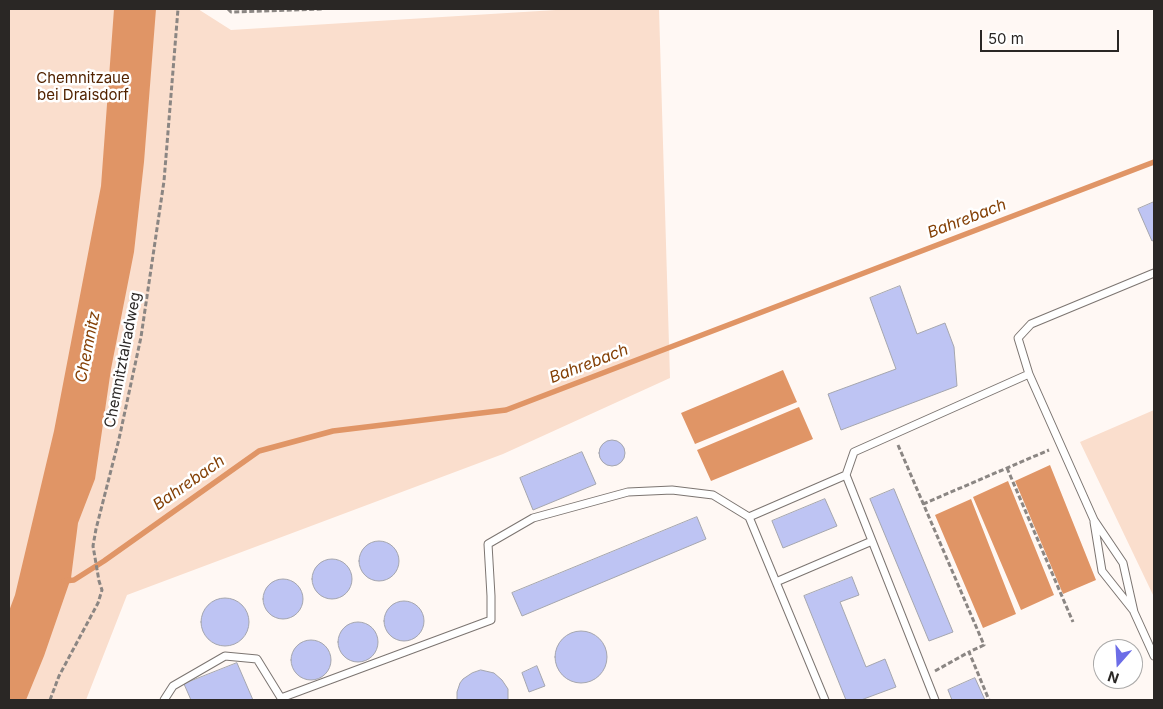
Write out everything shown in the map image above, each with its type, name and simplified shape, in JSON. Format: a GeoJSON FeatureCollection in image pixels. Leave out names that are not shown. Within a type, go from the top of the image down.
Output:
{"type":"FeatureCollection","features":[{"type":"Feature","properties":{"kind":"lane"},"geometry":{"type":"LineString","coordinates":[[1154,272],[1031,324],[1018,338],[1029,374],[1094,520],[1123,563],[1134,612],[1154,656]]}},
{"type":"Feature","properties":{"kind":"lane"},"geometry":{"type":"LineString","coordinates":[[935,700],[846,475],[854,452],[1029,374]]}},
{"type":"Feature","properties":{"kind":"lane"},"geometry":{"type":"LineString","coordinates":[[749,517],[846,475]]}},
{"type":"Feature","properties":{"kind":"lane"},"geometry":{"type":"LineString","coordinates":[[164,700],[173,686],[225,656],[257,659],[281,699],[491,620],[488,544],[533,518],[628,492],[672,490],[713,495],[749,517],[826,700]]}},
{"type":"Feature","properties":{"kind":"lane"},"geometry":{"type":"LineString","coordinates":[[1094,520],[1102,571],[1134,612]]}},
{"type":"Feature","properties":{"kind":"lane"},"geometry":{"type":"LineString","coordinates":[[776,582],[872,541]]}},
{"type":"Feature","properties":{"kind":"path","name":"Chemnitztalradweg"},"geometry":{"type":"LineString","coordinates":[[50,700],[59,676],[98,603],[102,590],[93,546],[141,337],[164,181],[178,9]]}},
{"type":"Feature","properties":{"kind":"path"},"geometry":{"type":"LineString","coordinates":[[228,9],[231,12],[324,9]]}},
{"type":"Feature","properties":{"kind":"path"},"geometry":{"type":"LineString","coordinates":[[893,434],[984,645],[926,676]]}},
{"type":"Feature","properties":{"kind":"path"},"geometry":{"type":"LineString","coordinates":[[923,504],[1061,445]]}},
{"type":"Feature","properties":{"kind":"path"},"geometry":{"type":"LineString","coordinates":[[1007,468],[1073,622]]}},
{"type":"Feature","properties":{"kind":"path"},"geometry":{"type":"LineString","coordinates":[[968,652],[990,700]]}},
{"type":"Feature","properties":{"kind":"green space","name":"Chemnitzaue bei Draisdorf"},"geometry":{"type":"Polygon","coordinates":[[[9,9],[198,9],[231,30],[572,9],[659,9],[670,378],[503,454],[127,595],[86,700],[9,700],[9,9]]]}},
{"type":"Feature","properties":{"kind":"green space"},"geometry":{"type":"Polygon","coordinates":[[[1154,410],[1154,597],[1080,442],[1154,410]]]}},
{"type":"Feature","properties":{"kind":"water","name":"Chemnitz"},"geometry":{"type":"Polygon","coordinates":[[[114,9],[156,9],[144,162],[134,252],[111,369],[95,479],[78,523],[71,578],[44,656],[26,700],[9,700],[9,611],[15,595],[54,431],[101,186],[114,9]]]}},
{"type":"Feature","properties":{"kind":"water"},"geometry":{"type":"Polygon","coordinates":[[[783,370],[797,402],[695,444],[681,413],[783,370]]]}},
{"type":"Feature","properties":{"kind":"water"},"geometry":{"type":"Polygon","coordinates":[[[799,407],[813,439],[711,481],[697,450],[799,407]]]}},
{"type":"Feature","properties":{"kind":"water"},"geometry":{"type":"Polygon","coordinates":[[[1050,465],[1096,580],[1063,594],[1015,481],[1050,465]]]}},
{"type":"Feature","properties":{"kind":"water"},"geometry":{"type":"Polygon","coordinates":[[[1008,481],[1054,595],[1021,610],[973,497],[1008,481]]]}},
{"type":"Feature","properties":{"kind":"water"},"geometry":{"type":"Polygon","coordinates":[[[971,499],[1016,614],[983,628],[935,515],[971,499]]]}},
{"type":"Feature","properties":{"kind":"building"},"geometry":{"type":"Polygon","coordinates":[[[1154,202],[1154,240],[1152,241],[1138,209],[1154,202]]]}},
{"type":"Feature","properties":{"kind":"building"},"geometry":{"type":"Polygon","coordinates":[[[900,286],[917,334],[945,323],[954,347],[957,386],[841,430],[828,394],[896,369],[870,298],[900,286]]]}},
{"type":"Feature","properties":{"kind":"building"},"geometry":{"type":"Polygon","coordinates":[[[612,440],[621,444],[625,453],[621,462],[612,466],[603,462],[599,453],[603,444],[612,440]]]}},
{"type":"Feature","properties":{"kind":"building"},"geometry":{"type":"Polygon","coordinates":[[[582,452],[596,484],[533,510],[520,478],[582,452]]]}},
{"type":"Feature","properties":{"kind":"building"},"geometry":{"type":"Polygon","coordinates":[[[894,489],[953,632],[929,641],[870,499],[894,489]]]}},
{"type":"Feature","properties":{"kind":"building"},"geometry":{"type":"Polygon","coordinates":[[[825,499],[837,526],[783,548],[772,521],[825,499]]]}},
{"type":"Feature","properties":{"kind":"building"},"geometry":{"type":"Polygon","coordinates":[[[697,517],[706,539],[522,616],[512,593],[697,517]]]}},
{"type":"Feature","properties":{"kind":"building"},"geometry":{"type":"Polygon","coordinates":[[[375,541],[383,541],[390,544],[396,550],[399,561],[396,572],[390,578],[383,581],[375,581],[368,578],[362,572],[359,565],[359,557],[362,550],[368,544],[375,541]]]}},
{"type":"Feature","properties":{"kind":"building"},"geometry":{"type":"Polygon","coordinates":[[[328,559],[336,559],[343,562],[349,568],[352,579],[349,590],[343,596],[336,599],[328,599],[321,596],[315,590],[312,583],[312,575],[315,568],[321,562],[328,559]]]}},
{"type":"Feature","properties":{"kind":"building"},"geometry":{"type":"Polygon","coordinates":[[[852,577],[859,595],[840,602],[866,667],[885,659],[896,687],[861,700],[846,700],[804,596],[852,577]]]}},
{"type":"Feature","properties":{"kind":"building"},"geometry":{"type":"Polygon","coordinates":[[[279,579],[287,579],[294,582],[300,588],[303,599],[300,610],[294,616],[287,619],[279,619],[272,616],[266,610],[263,603],[263,595],[266,588],[272,582],[279,579]]]}},
{"type":"Feature","properties":{"kind":"building"},"geometry":{"type":"Polygon","coordinates":[[[225,598],[234,600],[242,605],[247,613],[249,622],[247,631],[242,639],[234,644],[225,646],[216,644],[208,639],[203,631],[201,622],[203,613],[208,605],[216,600],[225,598]]]}},
{"type":"Feature","properties":{"kind":"building"},"geometry":{"type":"Polygon","coordinates":[[[404,601],[415,604],[421,610],[424,621],[421,632],[415,638],[404,641],[393,638],[387,632],[384,621],[387,610],[393,604],[404,601]]]}},
{"type":"Feature","properties":{"kind":"building"},"geometry":{"type":"Polygon","coordinates":[[[354,622],[362,622],[369,625],[375,631],[378,642],[375,653],[369,659],[362,662],[354,662],[347,659],[341,653],[338,646],[338,638],[341,631],[347,625],[354,622]]]}},
{"type":"Feature","properties":{"kind":"building"},"geometry":{"type":"Polygon","coordinates":[[[581,631],[595,635],[603,643],[607,657],[603,671],[595,679],[581,683],[567,679],[559,671],[555,657],[559,643],[567,635],[581,631]]]}},
{"type":"Feature","properties":{"kind":"building"},"geometry":{"type":"Polygon","coordinates":[[[307,640],[315,640],[322,643],[328,649],[331,660],[328,671],[322,677],[315,680],[307,680],[300,677],[294,671],[291,664],[291,656],[294,649],[300,643],[307,640]]]}},
{"type":"Feature","properties":{"kind":"building"},"geometry":{"type":"Polygon","coordinates":[[[237,663],[253,700],[191,700],[184,684],[237,663]]]}},
{"type":"Feature","properties":{"kind":"building"},"geometry":{"type":"Polygon","coordinates":[[[537,666],[545,686],[529,692],[522,673],[537,666]]]}},
{"type":"Feature","properties":{"kind":"building"},"geometry":{"type":"Polygon","coordinates":[[[481,670],[494,673],[502,680],[508,689],[508,700],[457,700],[457,692],[463,679],[481,670]]]}},
{"type":"Feature","properties":{"kind":"building"},"geometry":{"type":"Polygon","coordinates":[[[975,678],[985,700],[952,700],[948,690],[975,678]]]}},
{"type":"Feature","properties":{"kind":"waterway","name":"Bahrebach"},"geometry":{"type":"LineString","coordinates":[[64,581],[74,580],[104,561],[259,451],[333,431],[506,410],[1154,162]]}}]}
